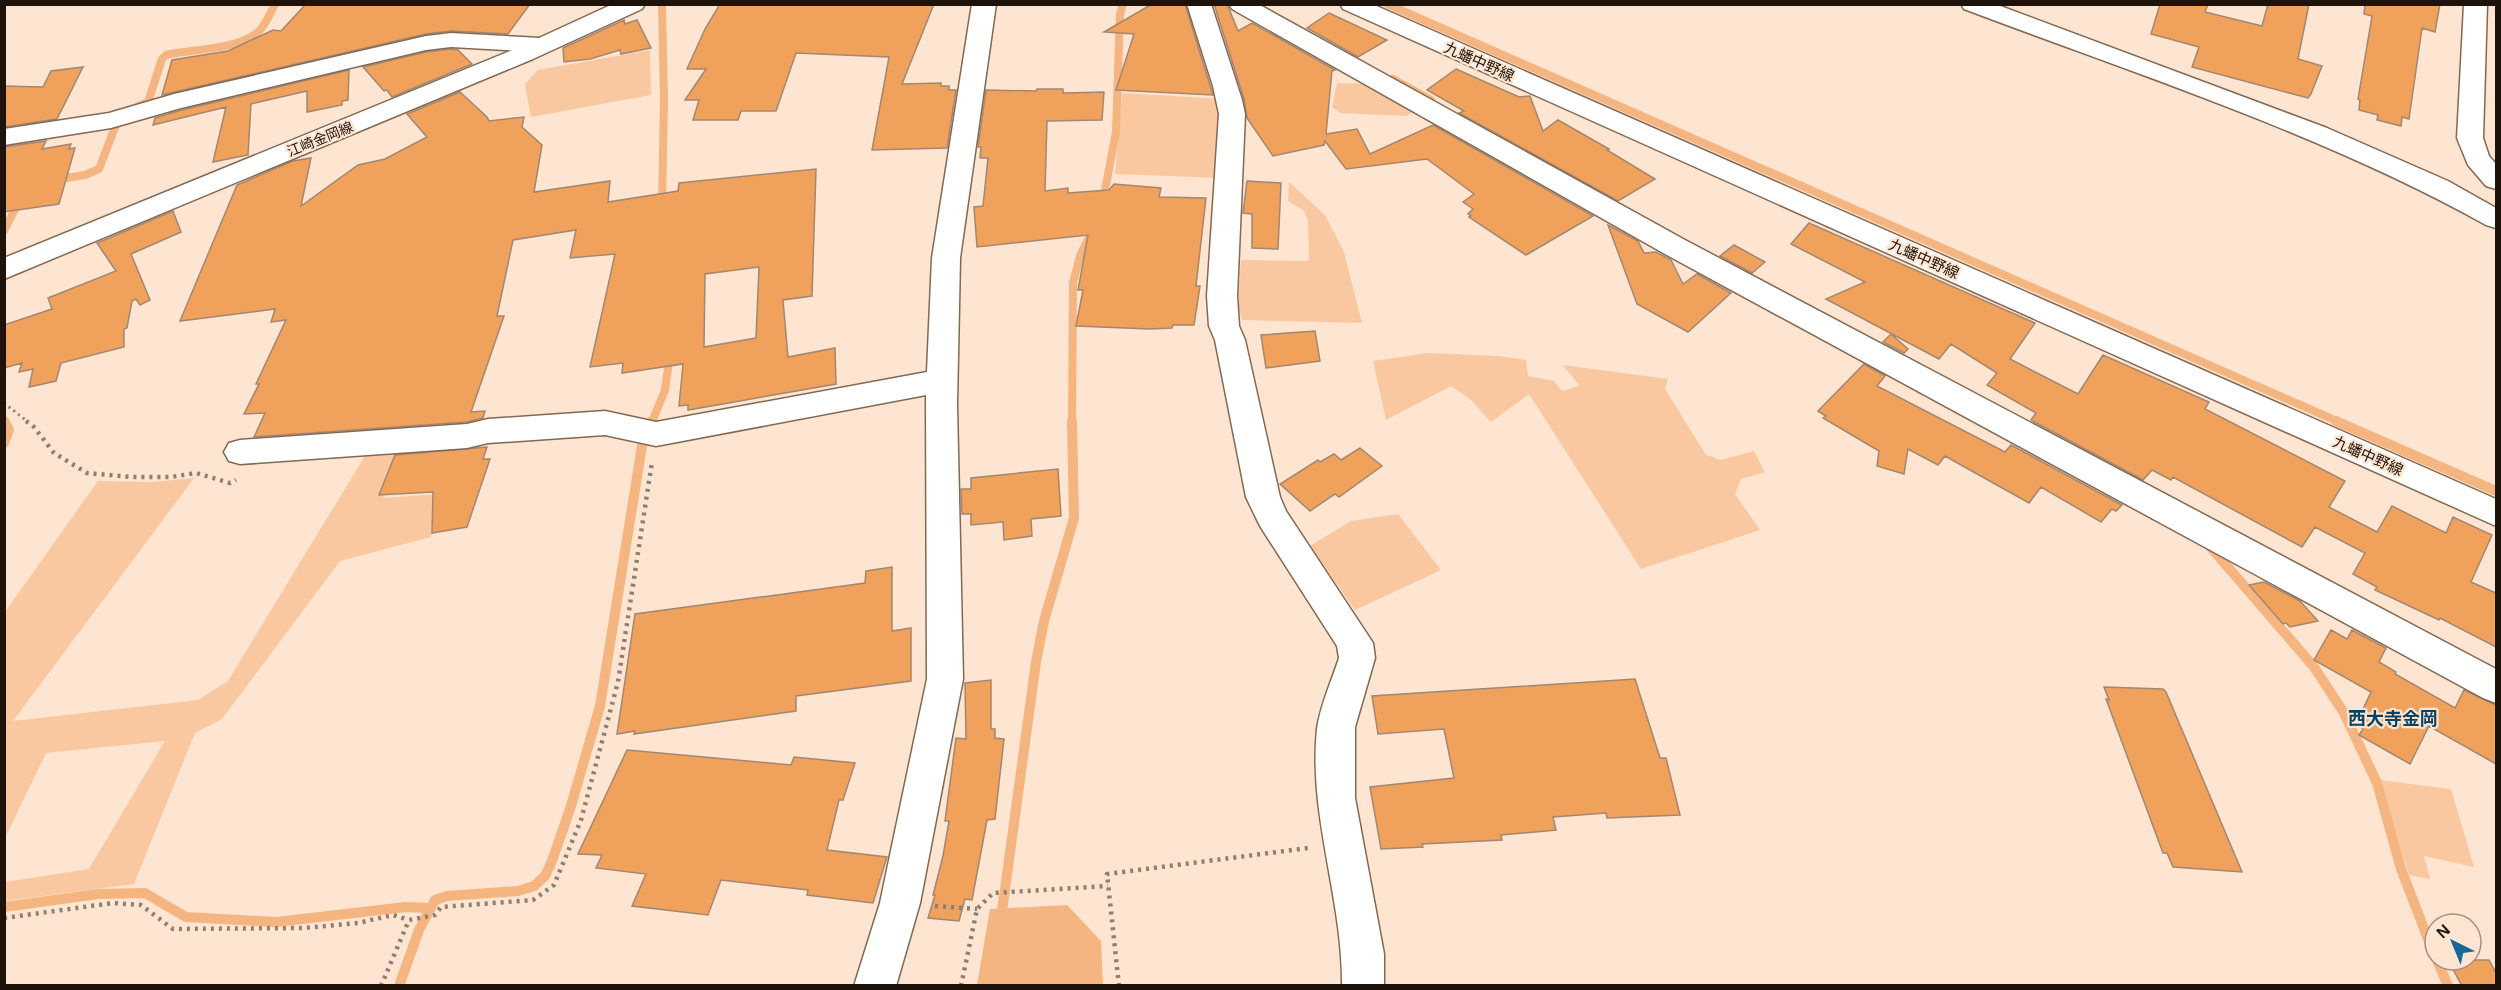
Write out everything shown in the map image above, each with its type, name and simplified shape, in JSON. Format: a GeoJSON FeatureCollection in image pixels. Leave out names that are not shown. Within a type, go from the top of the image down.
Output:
{"type":"FeatureCollection","features":[{"type":"Feature","properties":{"kind":"street"},"geometry":{"type":"LineString","coordinates":[[875,986],[900,903],[945,679],[941,381],[945,258],[984,4]]}},
{"type":"Feature","properties":{"kind":"street"},"geometry":{"type":"LineString","coordinates":[[1199,4],[1229,89],[1232,114],[1222,296],[1224,326],[1230,340],[1263,497],[1272,517],[1355,643],[1357,650],[1357,658],[1336,727],[1336,798],[1363,954],[1363,986]]}},
{"type":"Feature","properties":{"kind":"street"},"geometry":{"type":"LineString","coordinates":[[1240,4],[1675,246],[2496,687]]}},
{"type":"Feature","properties":{"kind":"street","name":"九蟠中野線"},"geometry":{"type":"LineString","coordinates":[[1351,4],[2496,513]]}},
{"type":"Feature","properties":{"kind":"street"},"geometry":{"type":"LineString","coordinates":[[1972,4],[2318,134],[2428,182],[2496,219]]}},
{"type":"Feature","properties":{"kind":"street","name":"江崎金岡線"},"geometry":{"type":"LineString","coordinates":[[4,269],[524,54],[630,5]]}},
{"type":"Feature","properties":{"kind":"street"},"geometry":{"type":"LineString","coordinates":[[2476,5],[2470,138],[2477,159],[2496,180]]}},
{"type":"Feature","properties":{"kind":"street"},"geometry":{"type":"LineString","coordinates":[[4,137],[111,120],[174,102],[426,43],[451,40],[540,45]]}},
{"type":"Feature","properties":{"kind":"street"},"geometry":{"type":"LineString","coordinates":[[240,466],[467,436],[488,431],[605,423],[652,433],[941,381]]}},
{"type":"Feature","properties":{"kind":"path"},"geometry":{"type":"LineString","coordinates":[[4,403],[34,427],[54,453],[87,473],[130,477],[171,477],[196,473],[230,483],[240,466]]}},
{"type":"Feature","properties":{"kind":"path"},"geometry":{"type":"LineString","coordinates":[[4,918],[113,903],[141,905],[173,929],[303,928],[358,923],[393,915],[409,920],[435,915],[441,907],[532,900],[554,885],[581,820],[618,682],[652,433]]}},
{"type":"Feature","properties":{"kind":"path"},"geometry":{"type":"LineString","coordinates":[[1119,986],[1107,874],[1343,843]]}},
{"type":"Feature","properties":{"kind":"path"},"geometry":{"type":"LineString","coordinates":[[961,986],[976,909],[993,893],[1108,886]]}},
{"type":"Feature","properties":{"kind":"path"},"geometry":{"type":"LineString","coordinates":[[381,986],[409,920]]}},
{"type":"Feature","properties":{"kind":"shaded area"},"geometry":{"type":"Polygon","coordinates":[[[650,50],[651,95],[531,117],[525,84],[538,70],[650,50]]]}},
{"type":"Feature","properties":{"kind":"shaded area"},"geometry":{"type":"Polygon","coordinates":[[[1337,83],[1375,84],[1416,110],[1406,116],[1340,113],[1332,107],[1337,83]]]}},
{"type":"Feature","properties":{"kind":"shaded area"},"geometry":{"type":"Polygon","coordinates":[[[1122,93],[1225,99],[1222,178],[1115,174],[1122,93]]]}},
{"type":"Feature","properties":{"kind":"shaded area"},"geometry":{"type":"Polygon","coordinates":[[[1289,182],[1325,215],[1344,252],[1362,323],[1242,320],[1238,306],[1241,260],[1309,261],[1308,220],[1304,211],[1288,201],[1289,182]]]}},
{"type":"Feature","properties":{"kind":"shaded area"},"geometry":{"type":"Polygon","coordinates":[[[1428,353],[1499,356],[1526,360],[1528,376],[1554,381],[1562,391],[1580,386],[1563,365],[1668,379],[1665,389],[1706,455],[1721,460],[1754,451],[1765,472],[1741,479],[1735,494],[1760,530],[1641,569],[1529,394],[1491,422],[1470,399],[1451,386],[1386,420],[1373,361],[1428,353]]]}},
{"type":"Feature","properties":{"kind":"shaded area"},"geometry":{"type":"Polygon","coordinates":[[[402,446],[383,498],[439,494],[431,537],[340,561],[222,719],[195,733],[134,884],[5,901],[5,882],[89,869],[165,741],[46,753],[5,838],[5,612],[98,481],[153,482],[194,478],[13,721],[198,700],[228,681],[369,449],[402,446]]]}},
{"type":"Feature","properties":{"kind":"shaded area"},"geometry":{"type":"Polygon","coordinates":[[[1398,514],[1441,570],[1355,610],[1310,546],[1351,521],[1398,514]]]}},
{"type":"Feature","properties":{"kind":"shaded area"},"geometry":{"type":"Polygon","coordinates":[[[2379,780],[2451,789],[2474,867],[2424,856],[2430,879],[2409,875],[2379,780]]]}},
{"type":"Feature","properties":{"kind":"shaded area"},"geometry":{"type":"Polygon","coordinates":[[[1067,905],[1101,941],[1103,985],[977,985],[990,909],[1067,905]]]}},
{"type":"Feature","properties":{"kind":"building"},"geometry":{"type":"Polygon","coordinates":[[[306,4],[530,4],[508,34],[451,31],[426,34],[162,95],[172,60],[228,51],[273,30],[281,31],[306,4]]]}},
{"type":"Feature","properties":{"kind":"building"},"geometry":{"type":"Polygon","coordinates":[[[720,4],[934,4],[902,84],[941,83],[941,86],[949,86],[949,90],[956,90],[947,148],[872,150],[889,57],[796,53],[776,111],[741,111],[738,120],[693,120],[699,100],[685,100],[706,69],[687,69],[705,29],[720,4]]]}},
{"type":"Feature","properties":{"kind":"building"},"geometry":{"type":"Polygon","coordinates":[[[1152,4],[1185,4],[1213,95],[1116,90],[1134,34],[1104,32],[1152,4]]]}},
{"type":"Feature","properties":{"kind":"building"},"geometry":{"type":"Polygon","coordinates":[[[1214,4],[1227,4],[1238,31],[1252,23],[1335,70],[1332,71],[1326,134],[1357,129],[1370,154],[1433,125],[1593,216],[1526,255],[1469,217],[1471,216],[1468,214],[1473,209],[1463,202],[1474,194],[1427,159],[1346,169],[1325,141],[1324,145],[1273,156],[1247,118],[1244,99],[1214,4]]]}},
{"type":"Feature","properties":{"kind":"building"},"geometry":{"type":"Polygon","coordinates":[[[2160,4],[2208,4],[2205,12],[2262,26],[2268,4],[2309,4],[2298,59],[2322,66],[2311,94],[2308,98],[2192,67],[2199,47],[2151,34],[2160,4]]]}},
{"type":"Feature","properties":{"kind":"building"},"geometry":{"type":"Polygon","coordinates":[[[2365,4],[2440,4],[2435,32],[2422,28],[2409,119],[2402,117],[2401,126],[2377,120],[2378,115],[2359,110],[2360,100],[2358,99],[2372,16],[2364,14],[2365,4]]]}},
{"type":"Feature","properties":{"kind":"building"},"geometry":{"type":"Polygon","coordinates":[[[1329,13],[1387,40],[1358,57],[1307,28],[1329,13]]]}},
{"type":"Feature","properties":{"kind":"building"},"geometry":{"type":"Polygon","coordinates":[[[624,20],[625,24],[637,20],[651,48],[621,54],[620,50],[590,59],[564,62],[563,48],[624,20]]]}},
{"type":"Feature","properties":{"kind":"building"},"geometry":{"type":"Polygon","coordinates":[[[458,50],[472,64],[392,97],[363,67],[426,52],[458,50]]]}},
{"type":"Feature","properties":{"kind":"building"},"geometry":{"type":"Polygon","coordinates":[[[83,67],[57,119],[4,127],[4,86],[43,87],[51,71],[83,67]]]}},
{"type":"Feature","properties":{"kind":"building"},"geometry":{"type":"Polygon","coordinates":[[[1456,69],[1519,97],[1530,96],[1543,131],[1558,120],[1655,179],[1618,201],[1459,113],[1464,111],[1427,90],[1456,69]]]}},
{"type":"Feature","properties":{"kind":"building"},"geometry":{"type":"Polygon","coordinates":[[[349,70],[348,100],[342,101],[342,105],[307,112],[307,91],[251,104],[248,155],[213,162],[226,107],[153,125],[155,118],[182,110],[349,70]]]}},
{"type":"Feature","properties":{"kind":"building"},"geometry":{"type":"Polygon","coordinates":[[[1037,89],[1063,89],[1063,93],[1104,92],[1102,120],[1047,121],[1045,191],[1068,188],[1068,193],[1109,190],[1114,184],[1161,188],[1159,197],[1206,198],[1196,286],[1200,286],[1194,325],[1173,325],[1172,328],[1150,329],[1076,326],[1083,290],[1078,290],[1088,235],[977,247],[974,207],[983,206],[988,158],[980,158],[981,147],[978,147],[986,90],[1036,91],[1037,89]]]}},
{"type":"Feature","properties":{"kind":"building"},"geometry":{"type":"Polygon","coordinates":[[[460,92],[489,121],[524,117],[522,127],[542,145],[534,192],[610,181],[608,202],[678,191],[679,183],[816,169],[812,296],[783,300],[788,357],[835,348],[836,384],[688,410],[688,405],[679,406],[683,364],[622,373],[623,363],[590,367],[615,254],[570,258],[576,230],[513,240],[497,316],[504,316],[471,412],[485,411],[483,418],[467,422],[254,437],[265,413],[244,414],[286,320],[271,322],[275,309],[180,321],[237,185],[293,161],[311,158],[301,206],[358,165],[385,159],[427,137],[407,114],[460,92]],[[759,267],[705,274],[704,347],[756,338],[759,267]]]}},
{"type":"Feature","properties":{"kind":"building"},"geometry":{"type":"Polygon","coordinates":[[[46,141],[42,149],[71,144],[69,149],[75,148],[59,204],[4,212],[4,147],[46,141]]]}},
{"type":"Feature","properties":{"kind":"building"},"geometry":{"type":"Polygon","coordinates":[[[1247,181],[1281,183],[1278,249],[1252,248],[1252,214],[1243,213],[1247,181]]]}},
{"type":"Feature","properties":{"kind":"building"},"geometry":{"type":"Polygon","coordinates":[[[173,211],[181,232],[131,254],[150,300],[140,305],[136,299],[132,301],[127,328],[124,329],[124,347],[61,363],[56,381],[29,387],[33,369],[19,372],[22,363],[4,368],[4,325],[52,309],[48,298],[116,271],[97,243],[173,211]]]}},
{"type":"Feature","properties":{"kind":"building"},"geometry":{"type":"Polygon","coordinates":[[[1809,223],[2035,323],[2010,359],[2078,394],[2103,355],[2209,402],[2205,409],[2345,481],[2329,507],[2377,532],[2392,506],[2446,533],[2453,517],[2492,535],[2471,582],[2496,593],[2496,647],[2440,618],[2439,620],[2375,590],[2377,587],[2353,574],[2365,553],[2315,527],[2302,547],[2173,477],[2171,480],[2152,470],[2143,480],[2031,420],[2036,413],[1987,385],[1997,373],[1951,344],[1939,359],[1826,299],[1865,282],[1791,244],[1809,223]]]}},
{"type":"Feature","properties":{"kind":"building"},"geometry":{"type":"Polygon","coordinates":[[[1608,225],[1638,241],[1644,253],[1656,252],[1671,260],[1683,284],[1697,274],[1731,293],[1688,332],[1637,304],[1608,225]]]}},
{"type":"Feature","properties":{"kind":"building"},"geometry":{"type":"Polygon","coordinates":[[[1734,245],[1765,262],[1752,273],[1720,256],[1734,245]]]}},
{"type":"Feature","properties":{"kind":"building"},"geometry":{"type":"Polygon","coordinates":[[[1315,331],[1320,361],[1266,368],[1261,335],[1315,331]]]}},
{"type":"Feature","properties":{"kind":"building"},"geometry":{"type":"Polygon","coordinates":[[[1891,334],[1908,349],[1904,353],[1883,342],[1891,334]]]}},
{"type":"Feature","properties":{"kind":"building"},"geometry":{"type":"Polygon","coordinates":[[[1864,364],[1885,376],[1877,386],[2005,452],[2011,445],[2122,505],[2116,511],[2112,509],[2101,522],[2041,487],[2029,503],[1945,456],[1938,465],[1908,449],[1904,474],[1877,466],[1879,451],[1823,418],[1826,416],[1818,411],[1864,364]]]}},
{"type":"Feature","properties":{"kind":"building"},"geometry":{"type":"Polygon","coordinates":[[[487,447],[483,459],[490,459],[467,527],[432,533],[433,492],[379,495],[395,455],[487,447]]]}},
{"type":"Feature","properties":{"kind":"building"},"geometry":{"type":"Polygon","coordinates":[[[1360,448],[1382,466],[1339,497],[1335,494],[1310,511],[1280,484],[1318,460],[1320,462],[1334,454],[1341,460],[1360,448]]]}},
{"type":"Feature","properties":{"kind":"building"},"geometry":{"type":"Polygon","coordinates":[[[1058,469],[1061,516],[1031,519],[1032,536],[1004,540],[1003,522],[971,525],[971,514],[962,514],[961,489],[971,489],[971,478],[1058,469]]]}},
{"type":"Feature","properties":{"kind":"building"},"geometry":{"type":"Polygon","coordinates":[[[892,567],[892,631],[911,628],[911,681],[796,696],[796,711],[634,734],[635,731],[617,734],[635,614],[865,583],[866,571],[892,567]]]}},
{"type":"Feature","properties":{"kind":"building"},"geometry":{"type":"Polygon","coordinates":[[[2264,582],[2300,601],[2318,621],[2290,627],[2286,623],[2283,624],[2249,585],[2264,582]]]}},
{"type":"Feature","properties":{"kind":"building"},"geometry":{"type":"Polygon","coordinates":[[[2331,630],[2347,639],[2352,630],[2386,648],[2379,662],[2396,672],[2395,674],[2455,708],[2464,690],[2496,705],[2496,764],[2429,726],[2410,764],[2359,735],[2363,729],[2356,724],[2371,692],[2314,660],[2331,630]]]}},
{"type":"Feature","properties":{"kind":"building"},"geometry":{"type":"Polygon","coordinates":[[[1635,679],[1660,758],[1666,758],[1680,815],[1607,818],[1606,813],[1553,817],[1556,830],[1501,835],[1502,840],[1422,844],[1423,847],[1381,849],[1370,787],[1454,778],[1444,729],[1378,734],[1372,696],[1635,679]]]}},
{"type":"Feature","properties":{"kind":"building"},"geometry":{"type":"Polygon","coordinates":[[[991,680],[991,729],[995,729],[995,738],[1004,739],[995,819],[987,820],[972,900],[965,899],[959,921],[928,918],[935,895],[933,895],[949,821],[945,821],[956,738],[966,739],[965,683],[991,680]]]}},
{"type":"Feature","properties":{"kind":"building"},"geometry":{"type":"Polygon","coordinates":[[[2104,687],[2163,689],[2166,692],[2242,872],[2173,867],[2167,853],[2163,853],[2106,699],[2109,700],[2104,687]]]}},
{"type":"Feature","properties":{"kind":"building"},"geometry":{"type":"Polygon","coordinates":[[[627,750],[791,765],[794,757],[855,763],[843,800],[839,800],[827,850],[887,857],[873,903],[807,895],[808,890],[721,880],[708,915],[632,906],[646,874],[596,868],[602,855],[578,854],[627,750]]]}},
{"type":"Feature","properties":{"kind":"building"},"geometry":{"type":"Polygon","coordinates":[[[2483,960],[2489,960],[2496,973],[2496,986],[2462,986],[2454,972],[2483,972],[2483,960]]]}},
{"type":"Feature","properties":{"kind":"waterway"},"geometry":{"type":"LineString","coordinates":[[139,106],[148,102],[162,59],[166,55],[227,46],[249,38],[263,26],[275,4]]}},
{"type":"Feature","properties":{"kind":"waterway"},"geometry":{"type":"LineString","coordinates":[[662,4],[664,100],[662,206]]}},
{"type":"Feature","properties":{"kind":"waterway"},"geometry":{"type":"LineString","coordinates":[[1103,201],[1116,132],[1120,14],[1123,4]]}},
{"type":"Feature","properties":{"kind":"waterway"},"geometry":{"type":"LineString","coordinates":[[1387,4],[2339,422]]}},
{"type":"Feature","properties":{"kind":"waterway"},"geometry":{"type":"LineString","coordinates":[[1393,79],[1431,100]]}},
{"type":"Feature","properties":{"kind":"waterway"},"geometry":{"type":"LineString","coordinates":[[54,180],[85,175],[99,169],[117,122]]}},
{"type":"Feature","properties":{"kind":"waterway"},"geometry":{"type":"LineString","coordinates":[[4,231],[20,199]]}},
{"type":"Feature","properties":{"kind":"waterway"},"geometry":{"type":"LineString","coordinates":[[1072,421],[1073,283],[1080,256],[1091,233]]}},
{"type":"Feature","properties":{"kind":"waterway"},"geometry":{"type":"LineString","coordinates":[[652,422],[665,390],[670,354]]}},
{"type":"Feature","properties":{"kind":"waterway"},"geometry":{"type":"LineString","coordinates":[[4,421],[9,430],[4,443]]}},
{"type":"Feature","properties":{"kind":"waterway"},"geometry":{"type":"LineString","coordinates":[[399,986],[419,930],[435,900],[447,896],[518,891],[534,886],[545,876],[552,861],[571,806],[600,706],[642,446],[652,421]]}},
{"type":"Feature","properties":{"kind":"waterway"},"geometry":{"type":"LineString","coordinates":[[1005,919],[1002,911],[1036,662],[1044,621],[1074,518],[1072,421]]}},
{"type":"Feature","properties":{"kind":"waterway"},"geometry":{"type":"LineString","coordinates":[[2336,421],[2496,491]]}},
{"type":"Feature","properties":{"kind":"waterway"},"geometry":{"type":"LineString","coordinates":[[2208,544],[2314,667],[2344,713],[2377,783],[2401,869],[2423,926]]}},
{"type":"Feature","properties":{"kind":"waterway"},"geometry":{"type":"LineString","coordinates":[[4,907],[98,894],[145,893],[186,917],[276,922],[406,907],[429,908]]}},
{"type":"Feature","properties":{"kind":"waterway"},"geometry":{"type":"LineString","coordinates":[[2442,972],[2448,986]]}},
{"type":"Feature","properties":{"kind":"district","name":"西大寺金岡"},"geometry":{"type":"Point","coordinates":[2393,719]}}]}
